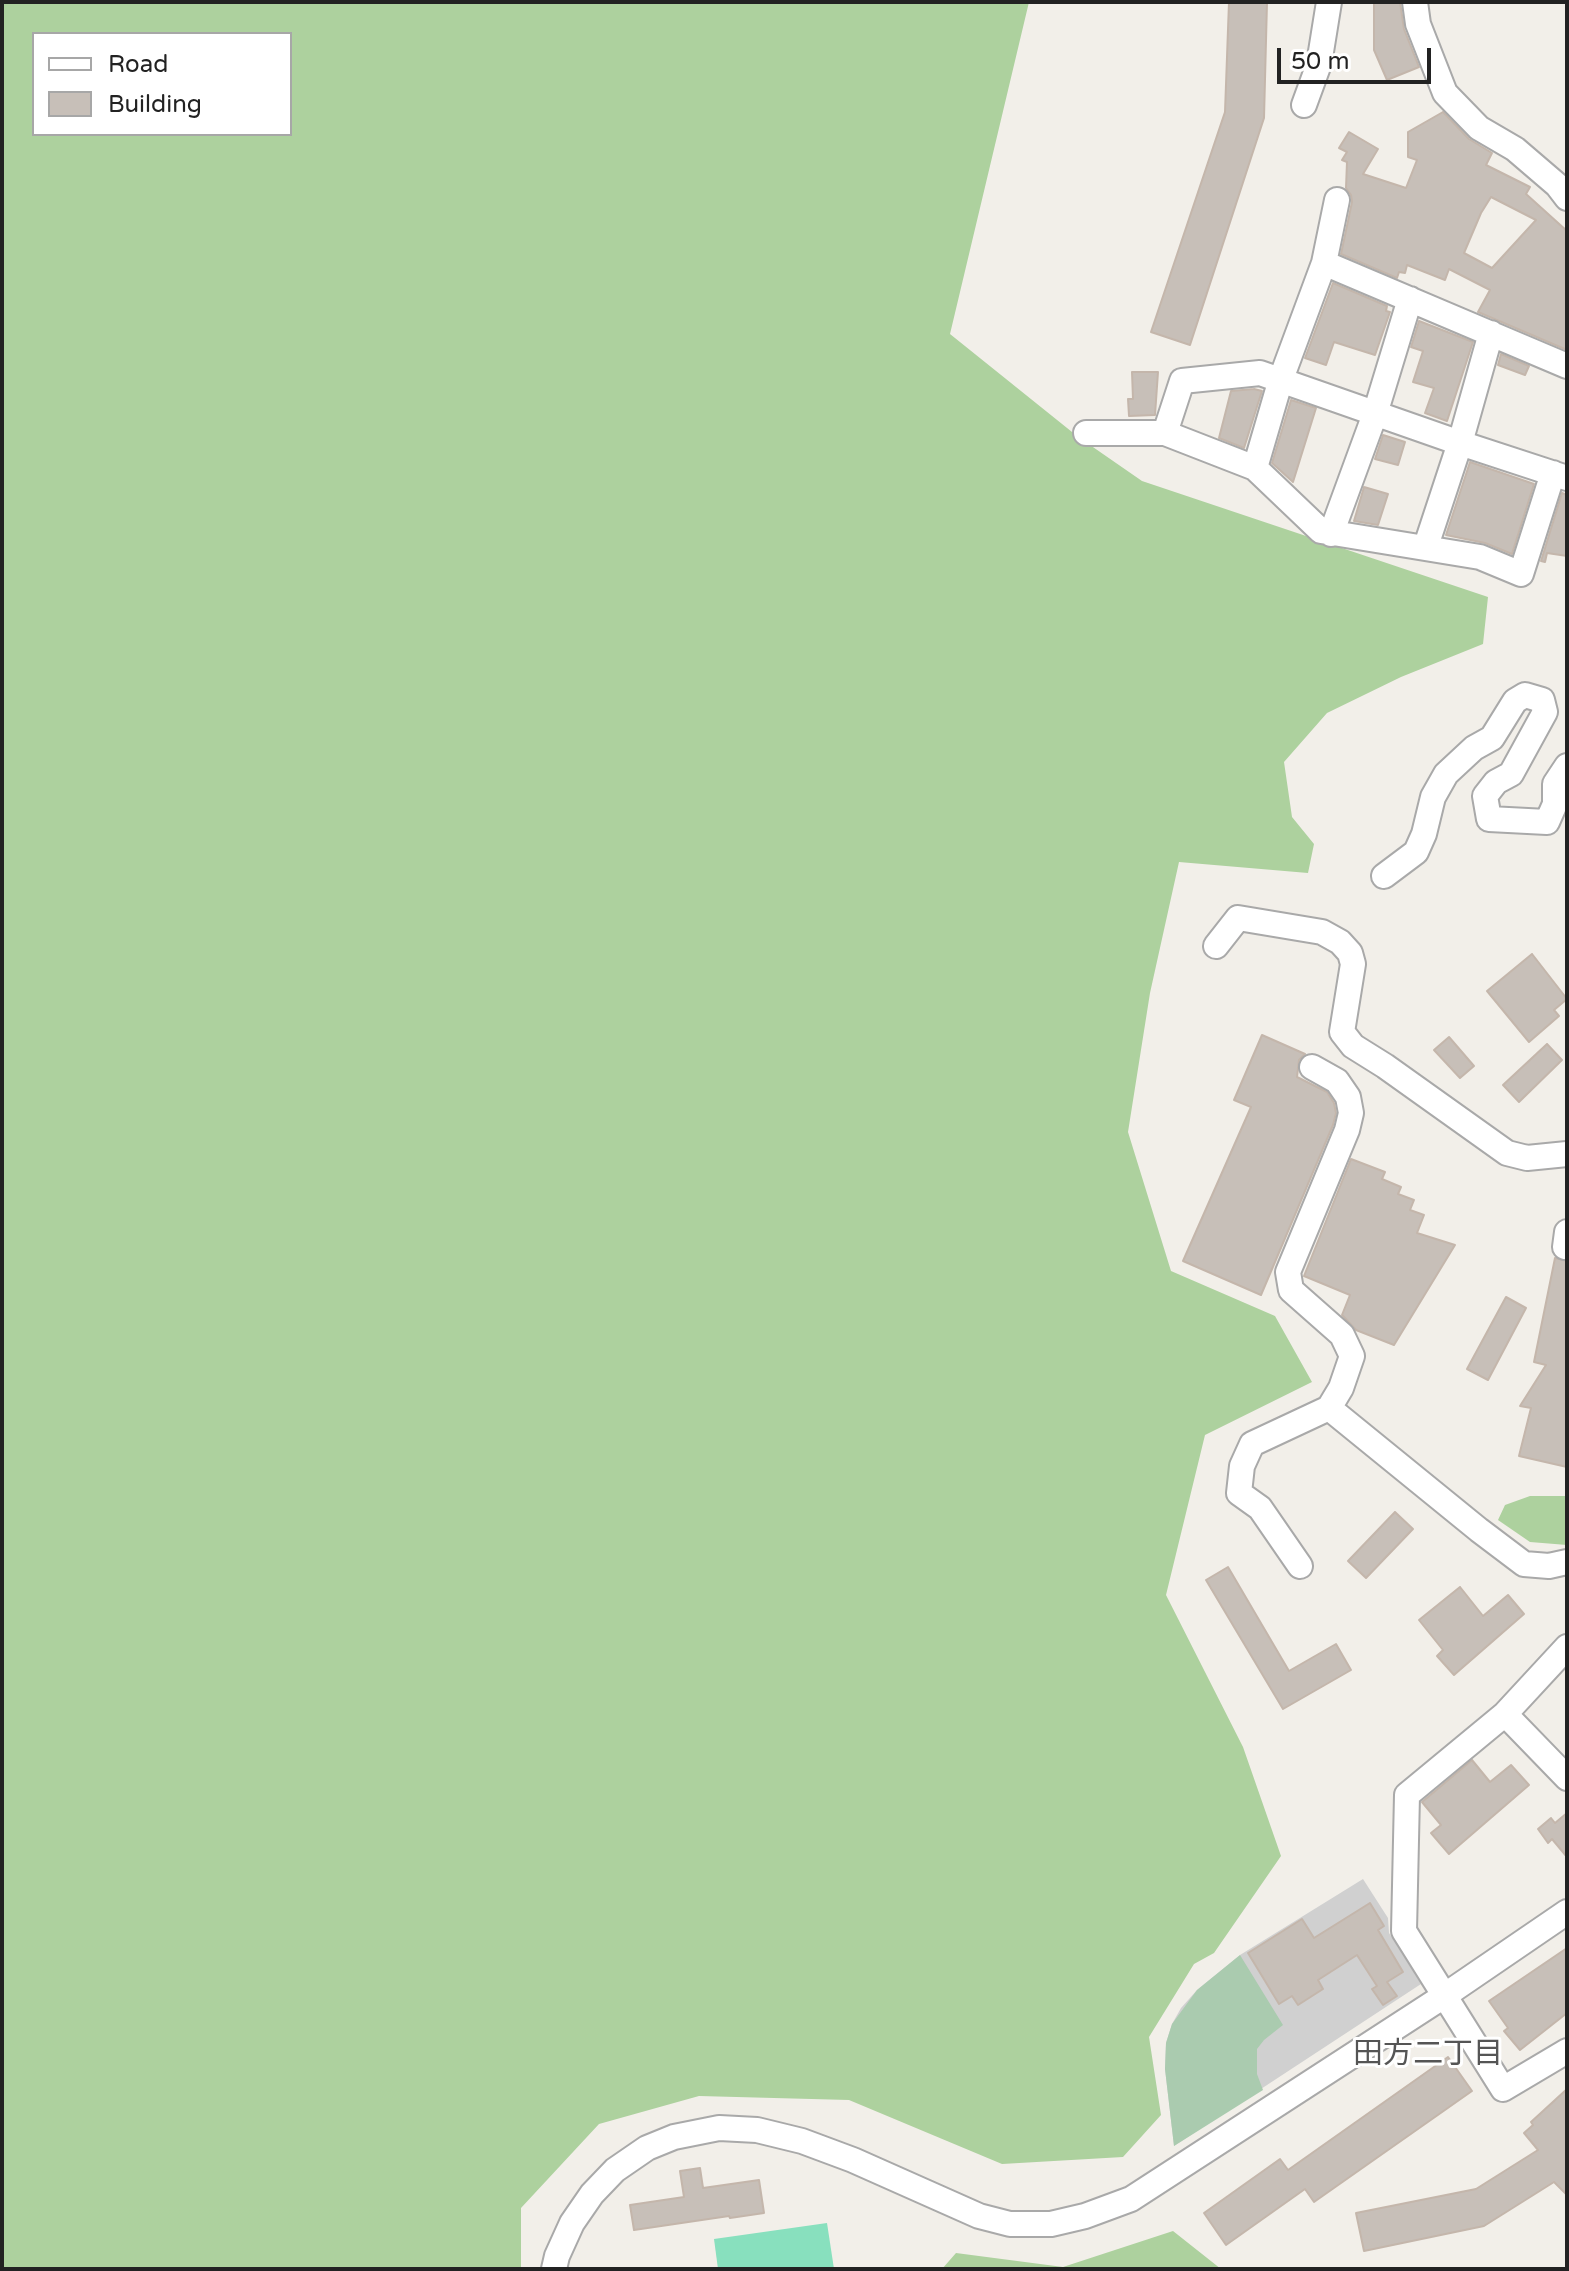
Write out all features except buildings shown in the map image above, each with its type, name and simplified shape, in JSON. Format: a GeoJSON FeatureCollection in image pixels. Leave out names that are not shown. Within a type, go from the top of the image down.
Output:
{"type":"FeatureCollection","features":[{"type":"Feature","properties":{"kind":"street"},"geometry":{"type":"LineString","coordinates":[[1304,105],[1319,64],[1329,2]]}},
{"type":"Feature","properties":{"kind":"street"},"geometry":{"type":"LineString","coordinates":[[1415,2],[1418,24],[1445,93],[1479,128],[1515,149],[1557,185],[1567,198]]}},
{"type":"Feature","properties":{"kind":"street"},"geometry":{"type":"LineString","coordinates":[[1255,468],[1281,379],[1324,263],[1337,200]]}},
{"type":"Feature","properties":{"kind":"street"},"geometry":{"type":"LineString","coordinates":[[1324,263],[1567,366]]}},
{"type":"Feature","properties":{"kind":"street"},"geometry":{"type":"LineString","coordinates":[[1331,534],[1375,414],[1410,299]]}},
{"type":"Feature","properties":{"kind":"street"},"geometry":{"type":"LineString","coordinates":[[1426,546],[1460,443],[1491,333]]}},
{"type":"Feature","properties":{"kind":"street"},"geometry":{"type":"LineString","coordinates":[[1086,433],[1165,433],[1255,468],[1321,531],[1480,557],[1521,574],[1560,476],[1260,373],[1182,381],[1165,433]]}},
{"type":"Feature","properties":{"kind":"street"},"geometry":{"type":"LineString","coordinates":[[1384,876],[1416,852],[1433,797],[1446,774],[1474,748],[1492,738],[1515,701],[1525,695],[1542,700],[1545,712],[1511,774],[1496,782],[1485,796],[1489,819],[1547,822],[1555,804],[1555,784],[1567,766]]}},
{"type":"Feature","properties":{"kind":"street"},"geometry":{"type":"LineString","coordinates":[[1216,946],[1238,918],[1322,932],[1340,942],[1350,953],[1353,964],[1342,1032],[1353,1046],[1507,1153],[1527,1158],[1567,1154]]}},
{"type":"Feature","properties":{"kind":"street"},"geometry":{"type":"LineString","coordinates":[[1300,1566],[1260,1508],[1239,1493],[1242,1466],[1252,1444],[1329,1408],[1341,1388],[1352,1356],[1342,1335],[1291,1290],[1288,1272],[1347,1130],[1351,1113],[1348,1097],[1337,1081],[1312,1067]]}},
{"type":"Feature","properties":{"kind":"street"},"geometry":{"type":"LineString","coordinates":[[1329,1408],[1524,1564],[1549,1566],[1567,1562]]}},
{"type":"Feature","properties":{"kind":"street"},"geometry":{"type":"LineString","coordinates":[[1567,1647],[1505,1714],[1407,1795],[1404,1931],[1503,2089],[1567,2051]]}},
{"type":"Feature","properties":{"kind":"street"},"geometry":{"type":"LineString","coordinates":[[1505,1714],[1567,1778]]}},
{"type":"Feature","properties":{"kind":"street"},"geometry":{"type":"LineString","coordinates":[[561,2266],[572,2223],[592,2194],[615,2170],[647,2148],[674,2137],[719,2128],[757,2130],[802,2141],[853,2160],[979,2216],[1010,2224],[1051,2224],[1085,2216],[1131,2199],[1444,1996],[1567,1912]]}},
{"type":"Feature","properties":{"kind":"shaded area"},"geometry":{"type":"Polygon","coordinates":[[[1363,1879],[1388,1918],[1389,1933],[1421,1984],[1174,2146],[1165,2069],[1166,2043],[1181,2008],[1197,1990],[1240,1955],[1363,1879]]]}},
{"type":"Feature","properties":{"kind":"green space"},"geometry":{"type":"Polygon","coordinates":[[[2,2],[1029,2],[950,334],[1077,436],[1142,481],[1488,597],[1483,644],[1401,677],[1327,713],[1284,762],[1292,817],[1314,844],[1308,873],[1179,862],[1150,993],[1128,1132],[1171,1271],[1275,1316],[1312,1382],[1205,1435],[1166,1595],[1243,1747],[1281,1856],[1214,1953],[1194,1964],[1149,2037],[1161,2115],[1123,2157],[1002,2164],[849,2100],[699,2096],[599,2124],[521,2208],[521,2269],[2,2269],[2,2]]]}},
{"type":"Feature","properties":{"kind":"green space"},"geometry":{"type":"Polygon","coordinates":[[[1530,1496],[1567,1496],[1567,1545],[1530,1542],[1498,1520],[1505,1505],[1530,1496]]]}},
{"type":"Feature","properties":{"kind":"green space"},"geometry":{"type":"Polygon","coordinates":[[[1240,1955],[1283,2025],[1257,2049],[1257,2074],[1263,2090],[1174,2146],[1165,2069],[1166,2043],[1172,2024],[1197,1990],[1240,1955]]]}},
{"type":"Feature","properties":{"kind":"green space"},"geometry":{"type":"Polygon","coordinates":[[[827,2223],[834,2269],[718,2269],[714,2239],[827,2223]]]}},
{"type":"Feature","properties":{"kind":"green space"},"geometry":{"type":"Polygon","coordinates":[[[1173,2231],[1221,2269],[942,2269],[956,2253],[1063,2267],[1173,2231]]]}},
{"type":"Feature","properties":{"kind":"district","name":"田方二丁目"},"geometry":{"type":"Point","coordinates":[1428,2055]}}]}
